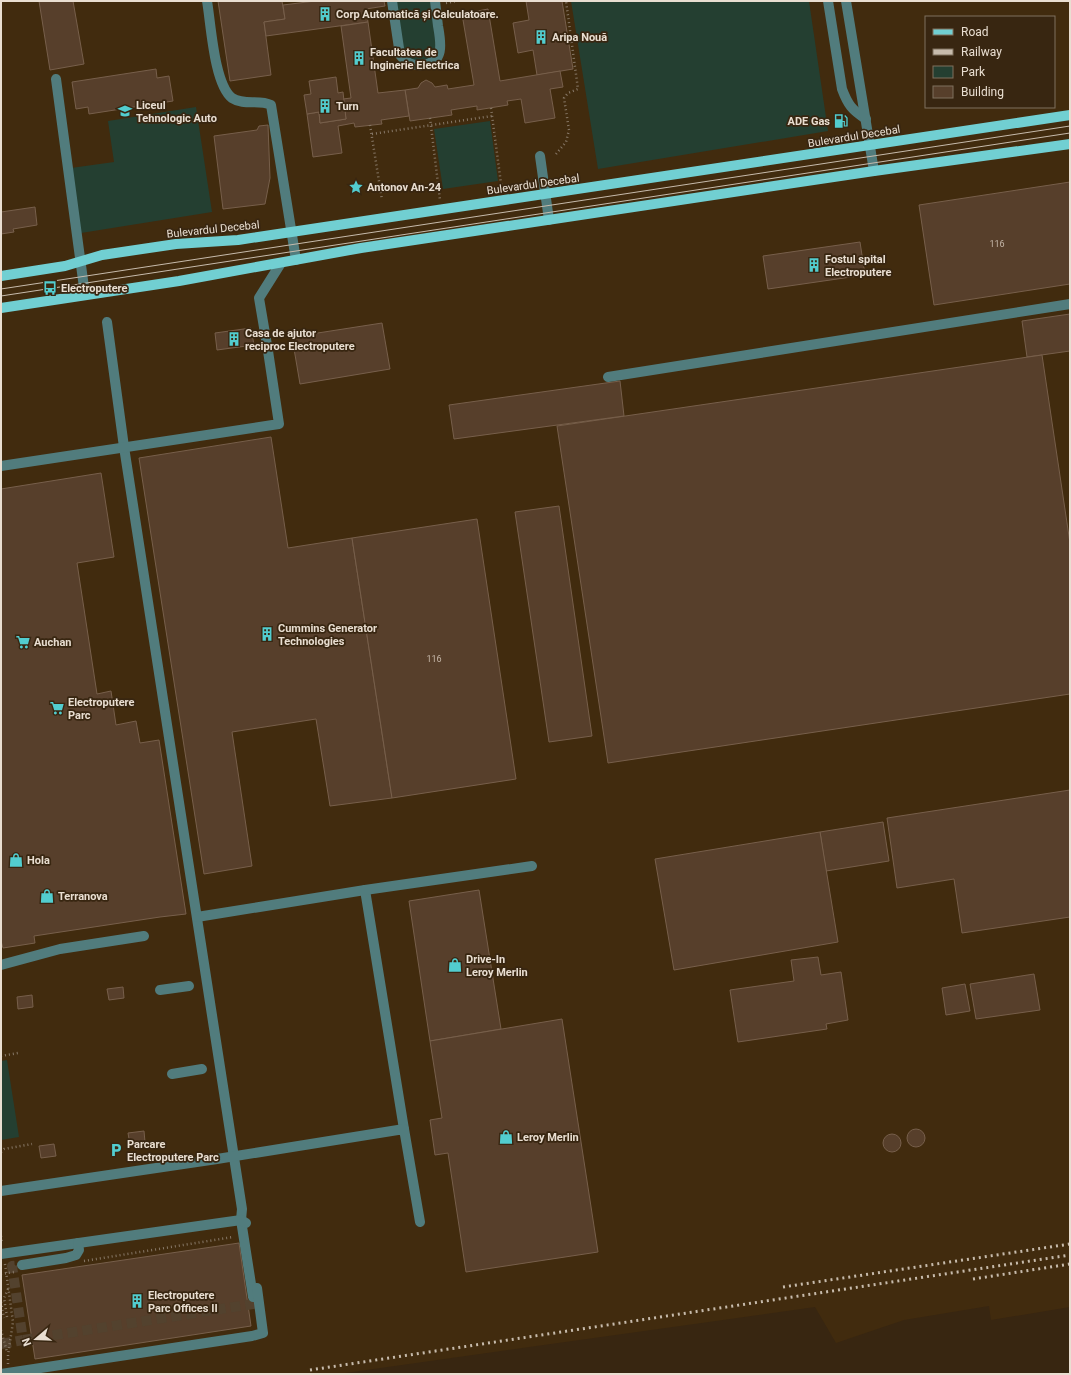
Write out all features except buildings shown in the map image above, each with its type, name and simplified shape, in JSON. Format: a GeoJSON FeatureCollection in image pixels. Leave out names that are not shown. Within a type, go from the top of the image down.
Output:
{"type":"FeatureCollection","features":[{"type":"Feature","properties":{"kind":"main road","name":"Bulevardul Decebal"},"geometry":{"type":"LineString","coordinates":[[1,276],[65,266],[102,256],[176,244],[238,240],[1070,115]]}},
{"type":"Feature","properties":{"kind":"main road"},"geometry":{"type":"LineString","coordinates":[[1,308],[179,281],[361,248],[874,171],[1070,144]]}},
{"type":"Feature","properties":{"kind":"street"},"geometry":{"type":"LineString","coordinates":[[207,1],[217,69],[225,90],[233,98],[244,102],[264,102],[270,106],[296,260]]}},
{"type":"Feature","properties":{"kind":"street"},"geometry":{"type":"LineString","coordinates":[[392,1],[400,55],[406,62],[414,66],[431,63],[438,58],[442,47],[435,1]]}},
{"type":"Feature","properties":{"kind":"street"},"geometry":{"type":"LineString","coordinates":[[828,1],[842,90],[847,103],[858,114],[866,119]]}},
{"type":"Feature","properties":{"kind":"street"},"geometry":{"type":"LineString","coordinates":[[846,1],[874,171]]}},
{"type":"Feature","properties":{"kind":"street"},"geometry":{"type":"LineString","coordinates":[[56,79],[85,295]]}},
{"type":"Feature","properties":{"kind":"street"},"geometry":{"type":"LineString","coordinates":[[540,156],[549,220]]}},
{"type":"Feature","properties":{"kind":"street"},"geometry":{"type":"LineString","coordinates":[[1,466],[279,424],[259,298],[281,263]]}},
{"type":"Feature","properties":{"kind":"street"},"geometry":{"type":"LineString","coordinates":[[608,377],[1070,304]]}},
{"type":"Feature","properties":{"kind":"street"},"geometry":{"type":"LineString","coordinates":[[106,322],[242,1209],[241,1220],[252,1297]]}},
{"type":"Feature","properties":{"kind":"street"},"geometry":{"type":"LineString","coordinates":[[197,916],[532,866]]}},
{"type":"Feature","properties":{"kind":"street"},"geometry":{"type":"LineString","coordinates":[[365,890],[420,1222]]}},
{"type":"Feature","properties":{"kind":"street"},"geometry":{"type":"LineString","coordinates":[[1,965],[60,949],[144,936]]}},
{"type":"Feature","properties":{"kind":"street"},"geometry":{"type":"LineString","coordinates":[[160,990],[189,986]]}},
{"type":"Feature","properties":{"kind":"street"},"geometry":{"type":"LineString","coordinates":[[172,1074],[202,1069]]}},
{"type":"Feature","properties":{"kind":"street"},"geometry":{"type":"LineString","coordinates":[[1,1191],[217,1159],[404,1129]]}},
{"type":"Feature","properties":{"kind":"street"},"geometry":{"type":"LineString","coordinates":[[2,1254],[241,1220],[245,1222],[249,1230],[263,1333],[252,1336],[5,1373]]}},
{"type":"Feature","properties":{"kind":"street"},"geometry":{"type":"LineString","coordinates":[[21,1268],[76,1255],[79,1250],[78,1243]]}},
{"type":"Feature","properties":{"kind":"path"},"geometry":{"type":"LineString","coordinates":[[556,154],[566,142],[569,130],[564,98],[568,93],[578,88],[566,1]]}},
{"type":"Feature","properties":{"kind":"path"},"geometry":{"type":"LineString","coordinates":[[491,108],[502,191]]}},
{"type":"Feature","properties":{"kind":"path"},"geometry":{"type":"LineString","coordinates":[[372,134],[492,116]]}},
{"type":"Feature","properties":{"kind":"path"},"geometry":{"type":"LineString","coordinates":[[430,118],[440,201]]}},
{"type":"Feature","properties":{"kind":"path"},"geometry":{"type":"LineString","coordinates":[[370,125],[382,200]]}},
{"type":"Feature","properties":{"kind":"path"},"geometry":{"type":"LineString","coordinates":[[1,1056],[18,1053]]}},
{"type":"Feature","properties":{"kind":"path"},"geometry":{"type":"LineString","coordinates":[[1,1152],[4,1149],[32,1144]]}},
{"type":"Feature","properties":{"kind":"path"},"geometry":{"type":"LineString","coordinates":[[82,1261],[236,1236]]}},
{"type":"Feature","properties":{"kind":"path"},"geometry":{"type":"LineString","coordinates":[[2,1254],[13,1322],[5,1373]]}},
{"type":"Feature","properties":{"kind":"path"},"geometry":{"type":"LineString","coordinates":[[1,1274],[6,1274],[21,1268]]}},
{"type":"Feature","properties":{"kind":"path"},"geometry":{"type":"LineString","coordinates":[[1,1302],[5,1318],[4,1298],[8,1289]]}},
{"type":"Feature","properties":{"kind":"path"},"geometry":{"type":"LineString","coordinates":[[1,1330],[8,1355]]}},
{"type":"Feature","properties":{"kind":"shaded area"},"geometry":{"type":"Polygon","coordinates":[[[1,1],[1070,1],[1070,1307],[991,1320],[989,1306],[904,1320],[836,1343],[815,1307],[338,1374],[1,1374],[1,1]]]}},
{"type":"Feature","properties":{"kind":"green space"},"geometry":{"type":"Polygon","coordinates":[[[392,1],[435,1],[442,47],[431,63],[406,62],[392,1]]]}},
{"type":"Feature","properties":{"kind":"green space"},"geometry":{"type":"Polygon","coordinates":[[[571,1],[809,1],[828,131],[598,169],[571,1]]]}},
{"type":"Feature","properties":{"kind":"green space"},"geometry":{"type":"Polygon","coordinates":[[[196,107],[212,212],[81,233],[71,168],[114,162],[108,121],[196,107]]]}},
{"type":"Feature","properties":{"kind":"green space"},"geometry":{"type":"Polygon","coordinates":[[[490,121],[498,181],[443,189],[434,129],[490,121]]]}},
{"type":"Feature","properties":{"kind":"green space"},"geometry":{"type":"Polygon","coordinates":[[[7,1060],[19,1137],[1,1140],[1,1061],[7,1060]]]}},
{"type":"Feature","properties":{"kind":"tunnel"},"geometry":{"type":"LineString","coordinates":[[1,1344],[23,1340],[12,1266],[22,1265]]}},
{"type":"Feature","properties":{"kind":"tunnel"},"geometry":{"type":"LineString","coordinates":[[23,1340],[253,1304],[253,1297]]}},
{"type":"Feature","properties":{"kind":"tram line"},"geometry":{"type":"LineString","coordinates":[[1,289],[1070,126]]}},
{"type":"Feature","properties":{"kind":"tram line"},"geometry":{"type":"LineString","coordinates":[[1,296],[1070,133]]}},
{"type":"Feature","properties":{"kind":"railway"},"geometry":{"type":"LineString","coordinates":[[783,1287],[1070,1244]]}},
{"type":"Feature","properties":{"kind":"railway"},"geometry":{"type":"LineString","coordinates":[[310,1370],[1070,1255]]}},
{"type":"Feature","properties":{"kind":"railway"},"geometry":{"type":"LineString","coordinates":[[973,1279],[1070,1264]]}},
{"type":"Feature","properties":{"kind":"place","name":"Corp Automatică și Calculatoare."},"geometry":{"type":"Point","coordinates":[325,14]}},
{"type":"Feature","properties":{"kind":"place","name":"Aripa Nouă"},"geometry":{"type":"Point","coordinates":[541,37]}},
{"type":"Feature","properties":{"kind":"place","name":"Facultatea de Inginerie Electrica"},"geometry":{"type":"Point","coordinates":[359,58]}},
{"type":"Feature","properties":{"kind":"place","name":"Turn"},"geometry":{"type":"Point","coordinates":[325,106]}},
{"type":"Feature","properties":{"kind":"place","name":"Liceul Tehnologic Auto"},"geometry":{"type":"Point","coordinates":[125,111]}},
{"type":"Feature","properties":{"kind":"place","name":"ADE Gas"},"geometry":{"type":"Point","coordinates":[841,121]}},
{"type":"Feature","properties":{"kind":"place","name":"Antonov An-24"},"geometry":{"type":"Point","coordinates":[356,187]}},
{"type":"Feature","properties":{"kind":"place","name":"Fostul spital Electroputere"},"geometry":{"type":"Point","coordinates":[814,265]}},
{"type":"Feature","properties":{"kind":"place","name":"Electroputere"},"geometry":{"type":"Point","coordinates":[50,288]}},
{"type":"Feature","properties":{"kind":"place","name":"Casa de ajutor reciproc Electroputere"},"geometry":{"type":"Point","coordinates":[234,339]}},
{"type":"Feature","properties":{"kind":"place","name":"Cummins Generator Technologies"},"geometry":{"type":"Point","coordinates":[267,634]}},
{"type":"Feature","properties":{"kind":"place","name":"Auchan"},"geometry":{"type":"Point","coordinates":[23,642]}},
{"type":"Feature","properties":{"kind":"place","name":"Electroputere Parc"},"geometry":{"type":"Point","coordinates":[57,708]}},
{"type":"Feature","properties":{"kind":"place","name":"Hola"},"geometry":{"type":"Point","coordinates":[16,860]}},
{"type":"Feature","properties":{"kind":"place","name":"Terranova"},"geometry":{"type":"Point","coordinates":[47,896]}},
{"type":"Feature","properties":{"kind":"place","name":"Drive-In Leroy Merlin"},"geometry":{"type":"Point","coordinates":[455,965]}},
{"type":"Feature","properties":{"kind":"place","name":"Leroy Merlin"},"geometry":{"type":"Point","coordinates":[506,1137]}},
{"type":"Feature","properties":{"kind":"place","name":"Parcare Electroputere Parc"},"geometry":{"type":"Point","coordinates":[116,1150]}},
{"type":"Feature","properties":{"kind":"place","name":"Electroputere Parc Offices II"},"geometry":{"type":"Point","coordinates":[137,1301]}}]}
